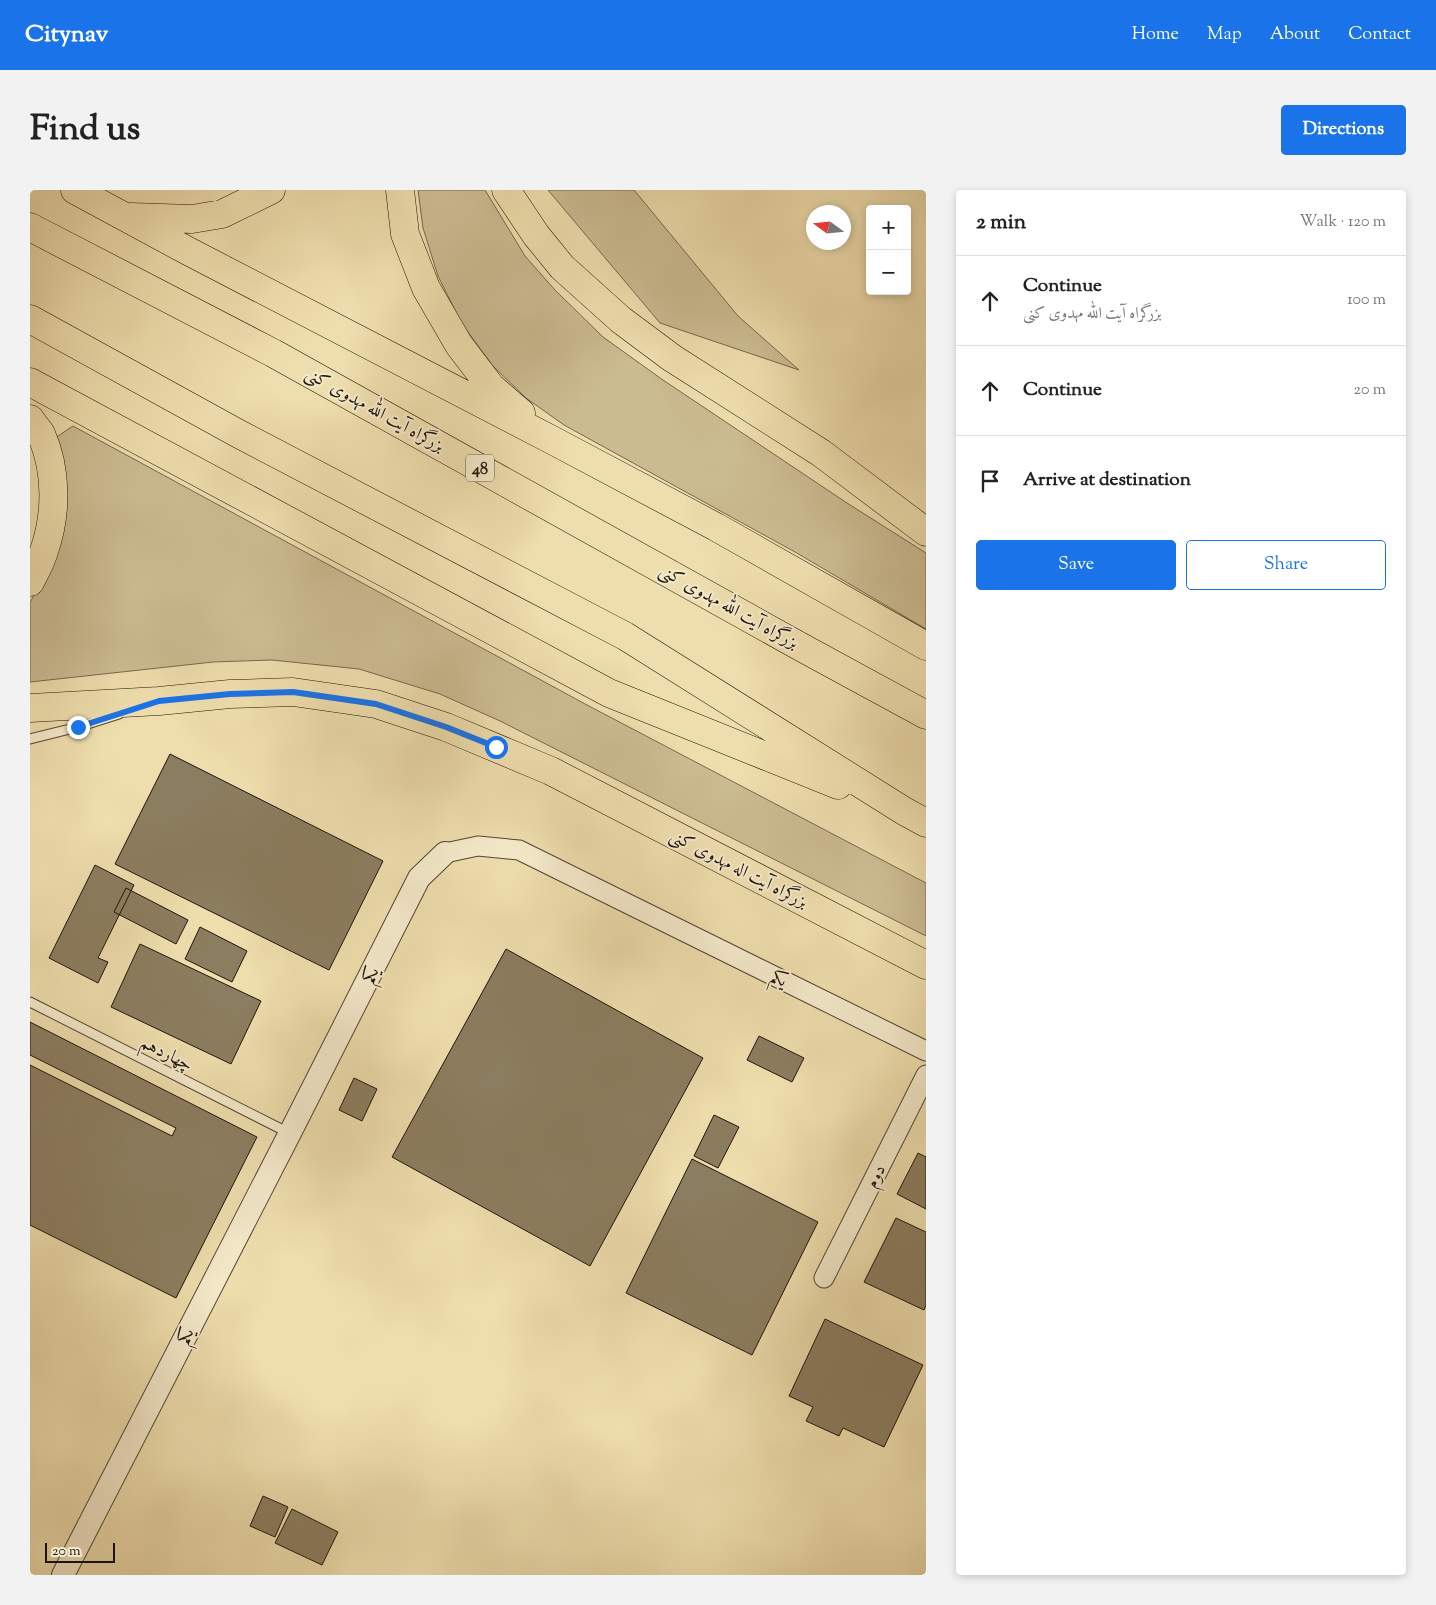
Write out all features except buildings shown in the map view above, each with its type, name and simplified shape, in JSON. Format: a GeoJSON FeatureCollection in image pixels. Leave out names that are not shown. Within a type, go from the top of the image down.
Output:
{"type":"FeatureCollection","features":[{"type":"Feature","properties":{"kind":"main road"},"geometry":{"type":"LineString","coordinates":[[75,190],[716,527],[926,646]]}},
{"type":"Feature","properties":{"kind":"main road"},"geometry":{"type":"LineString","coordinates":[[127,217],[192,219],[222,214],[271,190]]}},
{"type":"Feature","properties":{"kind":"main road"},"geometry":{"type":"LineString","coordinates":[[400,190],[405,234],[408,243],[426,288],[459,345],[491,386],[552,440]]}},
{"type":"Feature","properties":{"kind":"main road"},"geometry":{"type":"LineString","coordinates":[[506,190],[536,235],[562,267],[621,320],[672,358],[821,453],[926,532]]}},
{"type":"Feature","properties":{"kind":"main road","name":"بزرگراه آیت الله مهدوی کنی"},"geometry":{"type":"LineString","coordinates":[[30,227],[282,357],[800,647],[926,715]]}},
{"type":"Feature","properties":{"kind":"main road"},"geometry":{"type":"LineString","coordinates":[[30,319],[238,434],[625,636],[915,817]]}},
{"type":"Feature","properties":{"kind":"main road"},"geometry":{"type":"LineString","coordinates":[[30,382],[609,692],[915,817]]}},
{"type":"Feature","properties":{"kind":"main road"},"geometry":{"type":"LineString","coordinates":[[30,418],[40,434],[46,451],[54,494],[52,523],[44,552],[30,582]]}},
{"type":"Feature","properties":{"kind":"main road","name":"بزرگراه آیت اله مهدوی کنی"},"geometry":{"type":"LineString","coordinates":[[159,701],[230,694],[293,692],[376,704],[446,727],[551,771],[926,965]]}},
{"type":"Feature","properties":{"kind":"main road"},"geometry":{"type":"LineString","coordinates":[[30,708],[159,701]]}},
{"type":"Feature","properties":{"kind":"street","name":"یکم"},"geometry":{"type":"LineString","coordinates":[[63,1575],[419,878],[445,854],[478,846],[519,850],[926,1050]]}},
{"type":"Feature","properties":{"kind":"street","name":"دوم"},"geometry":{"type":"LineString","coordinates":[[824,1278],[926,1075]]}},
{"type":"Feature","properties":{"kind":"lane"},"geometry":{"type":"LineString","coordinates":[[30,738],[78,727],[159,701]]}},
{"type":"Feature","properties":{"kind":"lane","name":"چهاردهم"},"geometry":{"type":"LineString","coordinates":[[30,1002],[290,1133]]}},
{"type":"Feature","properties":{"kind":"shaded area"},"geometry":{"type":"Polygon","coordinates":[[[418,190],[485,190],[525,256],[555,290],[603,337],[663,380],[847,503],[926,553],[926,629],[795,552],[564,425],[526,398],[493,366],[462,324],[438,276],[423,228],[418,190]]]}},
{"type":"Feature","properties":{"kind":"shaded area"},"geometry":{"type":"Polygon","coordinates":[[[548,190],[634,190],[738,316],[799,370],[660,323],[548,190]]]}},
{"type":"Feature","properties":{"kind":"shaded area"},"geometry":{"type":"Polygon","coordinates":[[[73,426],[587,705],[926,883],[926,936],[500,721],[440,694],[359,669],[272,660],[213,662],[30,682],[30,603],[52,557],[52,440],[73,426]]]}},
{"type":"Feature","properties":{"kind":"route"},"geometry":{"type":"LineString","coordinates":[[78,727],[159,701],[230,694],[293,692],[376,704],[446,727],[496,747]]}}]}
